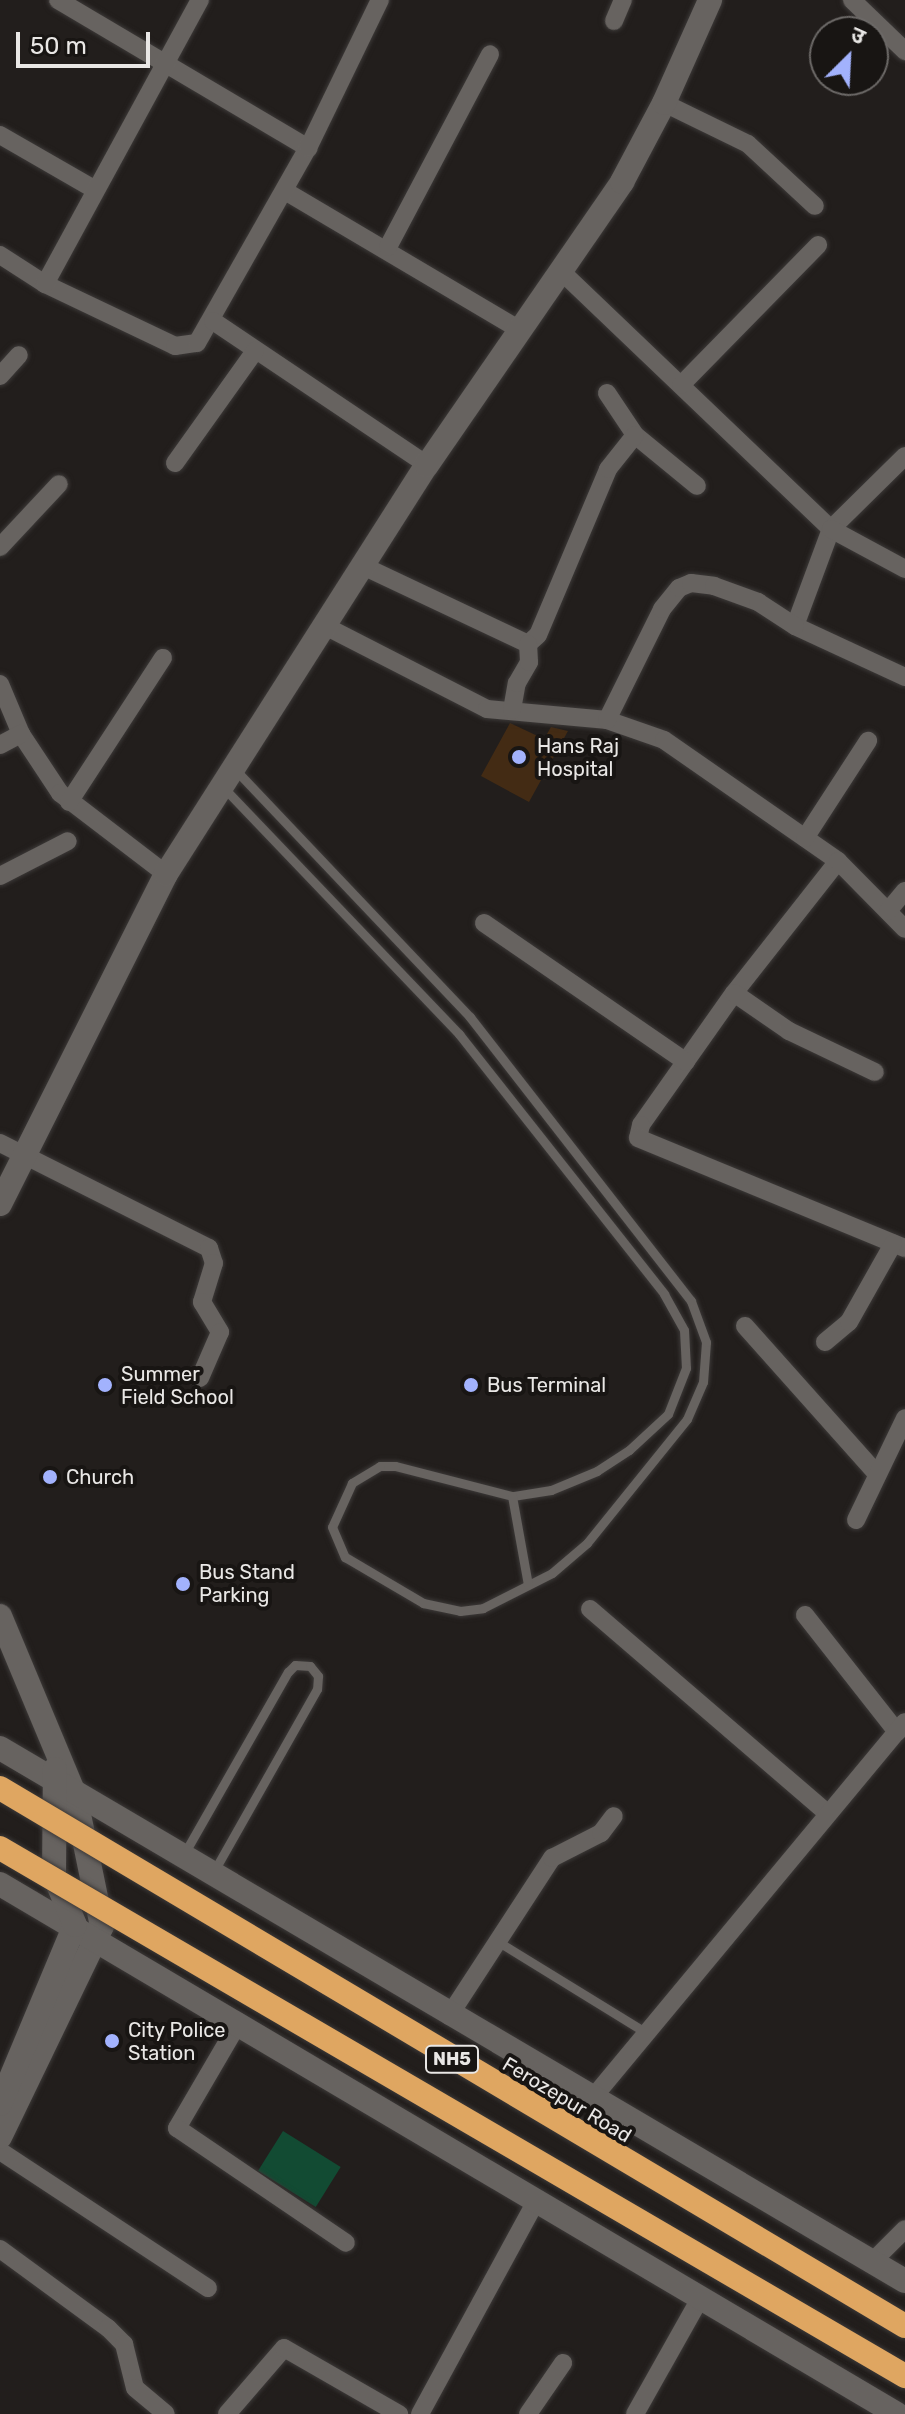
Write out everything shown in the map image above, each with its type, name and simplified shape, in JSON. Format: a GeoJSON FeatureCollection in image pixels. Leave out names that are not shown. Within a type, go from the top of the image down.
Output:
{"type":"FeatureCollection","features":[{"type":"Feature","properties":{"kind":"highway","name":"Ferozepur Road"},"geometry":{"type":"LineString","coordinates":[[0,1788],[905,2326]]}},
{"type":"Feature","properties":{"kind":"highway","name":"NH5"},"geometry":{"type":"LineString","coordinates":[[0,1848],[905,2376]]}},
{"type":"Feature","properties":{"kind":"street"},"geometry":{"type":"LineString","coordinates":[[58,0],[167,61],[308,148]]}},
{"type":"Feature","properties":{"kind":"street"},"geometry":{"type":"LineString","coordinates":[[45,284],[94,189],[200,0]]}},
{"type":"Feature","properties":{"kind":"street"},"geometry":{"type":"LineString","coordinates":[[0,255],[45,284],[175,346],[197,343],[213,321],[308,148],[380,0]]}},
{"type":"Feature","properties":{"kind":"street"},"geometry":{"type":"LineString","coordinates":[[614,21],[623,0]]}},
{"type":"Feature","properties":{"kind":"street"},"geometry":{"type":"LineString","coordinates":[[0,1204],[10,1149],[166,874],[427,465],[563,273],[635,161],[710,0]]}},
{"type":"Feature","properties":{"kind":"street"},"geometry":{"type":"LineString","coordinates":[[852,0],[905,51]]}},
{"type":"Feature","properties":{"kind":"street"},"geometry":{"type":"LineString","coordinates":[[388,247],[490,54]]}},
{"type":"Feature","properties":{"kind":"street"},"geometry":{"type":"LineString","coordinates":[[664,103],[748,144],[815,206]]}},
{"type":"Feature","properties":{"kind":"street"},"geometry":{"type":"LineString","coordinates":[[0,135],[94,189]]}},
{"type":"Feature","properties":{"kind":"street"},"geometry":{"type":"LineString","coordinates":[[285,191],[388,247],[522,331]]}},
{"type":"Feature","properties":{"kind":"street"},"geometry":{"type":"LineString","coordinates":[[681,385],[818,245]]}},
{"type":"Feature","properties":{"kind":"street"},"geometry":{"type":"LineString","coordinates":[[563,273],[831,529],[905,569]]}},
{"type":"Feature","properties":{"kind":"street"},"geometry":{"type":"LineString","coordinates":[[213,321],[427,465]]}},
{"type":"Feature","properties":{"kind":"street"},"geometry":{"type":"LineString","coordinates":[[175,463],[255,351]]}},
{"type":"Feature","properties":{"kind":"street"},"geometry":{"type":"LineString","coordinates":[[0,376],[19,355]]}},
{"type":"Feature","properties":{"kind":"street"},"geometry":{"type":"LineString","coordinates":[[607,393],[635,435],[697,486]]}},
{"type":"Feature","properties":{"kind":"street"},"geometry":{"type":"LineString","coordinates":[[528,644],[538,635],[608,469],[635,435]]}},
{"type":"Feature","properties":{"kind":"street"},"geometry":{"type":"LineString","coordinates":[[795,626],[831,529],[905,456]]}},
{"type":"Feature","properties":{"kind":"street"},"geometry":{"type":"LineString","coordinates":[[0,547],[59,484]]}},
{"type":"Feature","properties":{"kind":"street"},"geometry":{"type":"LineString","coordinates":[[363,566],[528,644]]}},
{"type":"Feature","properties":{"kind":"street"},"geometry":{"type":"LineString","coordinates":[[607,720],[662,609],[679,588],[691,583],[714,586],[758,602],[795,626],[905,677]]}},
{"type":"Feature","properties":{"kind":"street"},"geometry":{"type":"LineString","coordinates":[[325,626],[487,709],[607,720],[664,740],[838,861],[905,929]]}},
{"type":"Feature","properties":{"kind":"street"},"geometry":{"type":"LineString","coordinates":[[512,710],[517,683],[529,662],[528,644]]}},
{"type":"Feature","properties":{"kind":"street"},"geometry":{"type":"LineString","coordinates":[[69,802],[163,658]]}},
{"type":"Feature","properties":{"kind":"street"},"geometry":{"type":"LineString","coordinates":[[0,684],[21,734],[69,802],[166,874]]}},
{"type":"Feature","properties":{"kind":"street"},"geometry":{"type":"LineString","coordinates":[[0,745],[21,734]]}},
{"type":"Feature","properties":{"kind":"street"},"geometry":{"type":"LineString","coordinates":[[805,838],[868,741]]}},
{"type":"Feature","properties":{"kind":"street"},"geometry":{"type":"LineString","coordinates":[[0,876],[68,841]]}},
{"type":"Feature","properties":{"kind":"street"},"geometry":{"type":"LineString","coordinates":[[825,1342],[849,1322],[899,1246],[643,1142],[641,1125],[734,993],[838,861]]}},
{"type":"Feature","properties":{"kind":"street"},"geometry":{"type":"LineString","coordinates":[[888,911],[905,891]]}},
{"type":"Feature","properties":{"kind":"street"},"geometry":{"type":"LineString","coordinates":[[484,923],[686,1062]]}},
{"type":"Feature","properties":{"kind":"street"},"geometry":{"type":"LineString","coordinates":[[734,993],[789,1031],[875,1072]]}},
{"type":"Feature","properties":{"kind":"street"},"geometry":{"type":"LineString","coordinates":[[10,1149],[209,1248],[214,1263],[202,1302],[220,1332],[200,1378]]}},
{"type":"Feature","properties":{"kind":"street"},"geometry":{"type":"LineString","coordinates":[[745,1326],[877,1474]]}},
{"type":"Feature","properties":{"kind":"street"},"geometry":{"type":"LineString","coordinates":[[856,1520],[905,1418]]}},
{"type":"Feature","properties":{"kind":"street"},"geometry":{"type":"LineString","coordinates":[[590,1609],[827,1813]]}},
{"type":"Feature","properties":{"kind":"street"},"geometry":{"type":"LineString","coordinates":[[591,2100],[901,1727],[805,1615]]}},
{"type":"Feature","properties":{"kind":"street"},"geometry":{"type":"LineString","coordinates":[[0,1616],[54,1750],[99,1909],[99,1940],[0,2137]]}},
{"type":"Feature","properties":{"kind":"street"},"geometry":{"type":"LineString","coordinates":[[0,1748],[591,2100],[905,2281]]}},
{"type":"Feature","properties":{"kind":"street"},"geometry":{"type":"LineString","coordinates":[[0,2104],[75,1925],[54,1875],[65,1788]]}},
{"type":"Feature","properties":{"kind":"street"},"geometry":{"type":"LineString","coordinates":[[449,2016],[552,1858],[601,1833],[614,1816]]}},
{"type":"Feature","properties":{"kind":"street"},"geometry":{"type":"LineString","coordinates":[[0,1884],[239,2022],[895,2414]]}},
{"type":"Feature","properties":{"kind":"street"},"geometry":{"type":"LineString","coordinates":[[239,2022],[177,2128],[346,2243]]}},
{"type":"Feature","properties":{"kind":"street"},"geometry":{"type":"LineString","coordinates":[[0,2151],[208,2288]]}},
{"type":"Feature","properties":{"kind":"street"},"geometry":{"type":"LineString","coordinates":[[420,2414],[536,2201]]}},
{"type":"Feature","properties":{"kind":"street"},"geometry":{"type":"LineString","coordinates":[[873,2261],[905,2229]]}},
{"type":"Feature","properties":{"kind":"street"},"geometry":{"type":"LineString","coordinates":[[0,2249],[108,2328],[124,2344],[135,2388],[166,2414]]}},
{"type":"Feature","properties":{"kind":"street"},"geometry":{"type":"LineString","coordinates":[[635,2414],[701,2297]]}},
{"type":"Feature","properties":{"kind":"street"},"geometry":{"type":"LineString","coordinates":[[227,2414],[284,2348],[399,2414]]}},
{"type":"Feature","properties":{"kind":"street"},"geometry":{"type":"LineString","coordinates":[[528,2414],[563,2363]]}},
{"type":"Feature","properties":{"kind":"lane"},"geometry":{"type":"LineString","coordinates":[[229,778],[464,1010],[691,1301],[699,1320],[706,1364],[687,1419],[587,1543],[528,1585],[483,1608],[442,1610],[366,1573],[345,1557],[332,1527],[352,1483],[380,1466],[411,1469],[512,1496],[551,1490],[597,1471],[656,1428],[682,1382],[684,1330],[664,1294],[459,1034],[229,778]]}},
{"type":"Feature","properties":{"kind":"lane"},"geometry":{"type":"LineString","coordinates":[[512,1496],[528,1585]]}},
{"type":"Feature","properties":{"kind":"lane"},"geometry":{"type":"LineString","coordinates":[[183,1857],[288,1672],[295,1665],[310,1666],[318,1676],[317,1689],[213,1875]]}},
{"type":"Feature","properties":{"kind":"lane"},"geometry":{"type":"LineString","coordinates":[[497,1941],[645,2032]]}},
{"type":"Feature","properties":{"kind":"green space"},"geometry":{"type":"Polygon","coordinates":[[[283,2131],[341,2167],[316,2207],[258,2171],[283,2131]]]}},
{"type":"Feature","properties":{"kind":"building"},"geometry":{"type":"Polygon","coordinates":[[[510,723],[544,739],[551,727],[568,731],[529,802],[481,776],[510,723]]]}},
{"type":"Feature","properties":{"kind":"place","name":"Hans Raj Hospital"},"geometry":{"type":"Point","coordinates":[519,757]}},
{"type":"Feature","properties":{"kind":"place","name":"Summer Field School"},"geometry":{"type":"Point","coordinates":[105,1385]}},
{"type":"Feature","properties":{"kind":"place","name":"Bus Terminal"},"geometry":{"type":"Point","coordinates":[471,1385]}},
{"type":"Feature","properties":{"kind":"place","name":"Church"},"geometry":{"type":"Point","coordinates":[50,1477]}},
{"type":"Feature","properties":{"kind":"place","name":"Bus Stand Parking"},"geometry":{"type":"Point","coordinates":[183,1584]}},
{"type":"Feature","properties":{"kind":"place","name":"City Police Station"},"geometry":{"type":"Point","coordinates":[112,2041]}}]}
